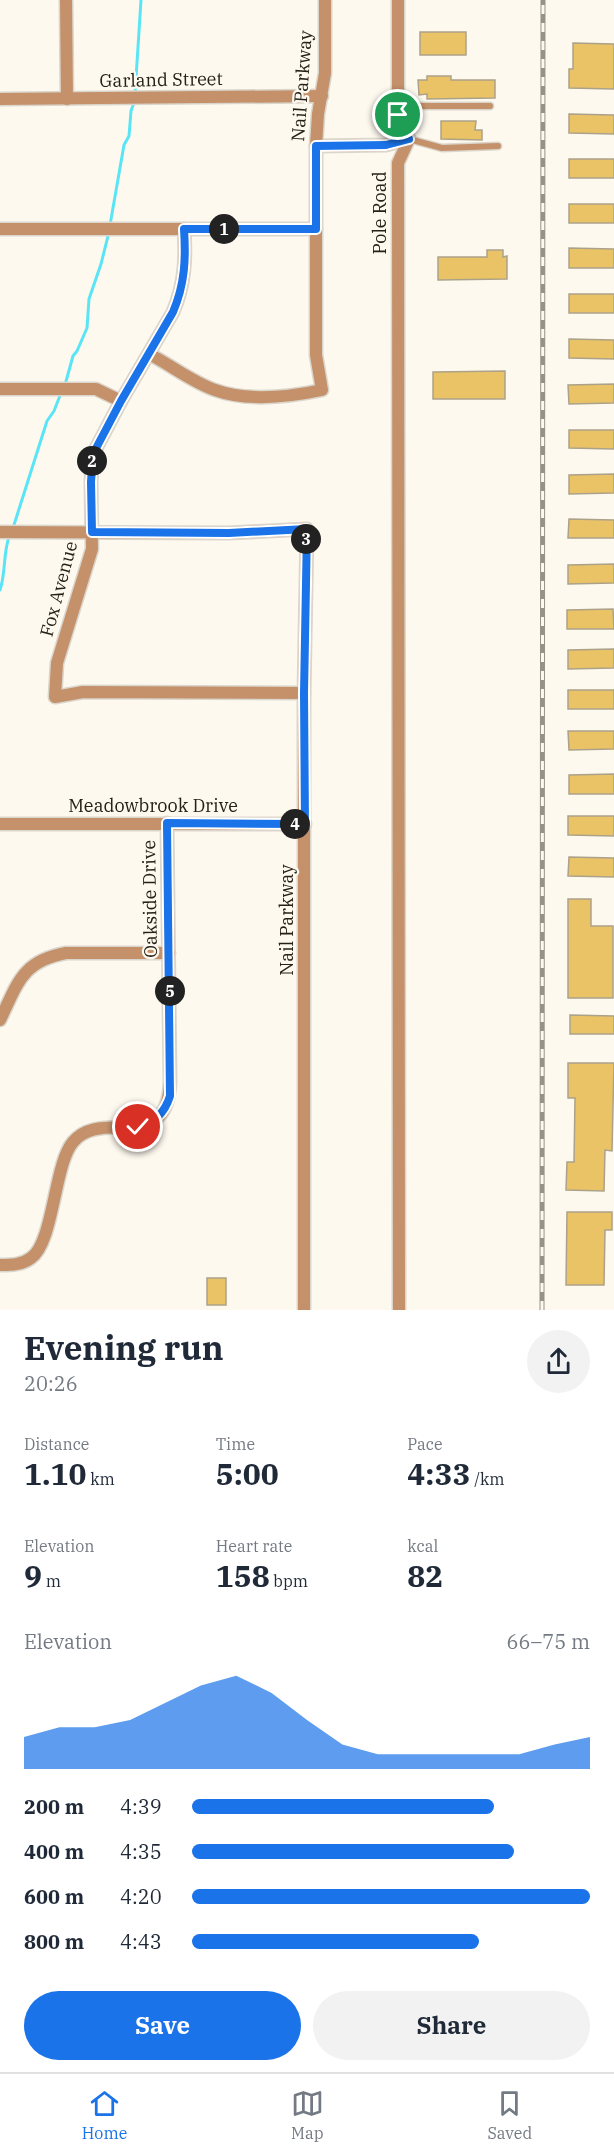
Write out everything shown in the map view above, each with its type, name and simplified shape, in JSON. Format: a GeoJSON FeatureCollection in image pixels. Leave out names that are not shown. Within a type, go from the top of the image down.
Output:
{"type":"FeatureCollection","features":[{"type":"Feature","properties":{"kind":"street"},"geometry":{"type":"LineString","coordinates":[[66,0],[68,99]]}},
{"type":"Feature","properties":{"kind":"street","name":"Nail Parkway"},"geometry":{"type":"LineString","coordinates":[[149,354],[203,385],[227,394],[294,396],[322,390],[316,355],[316,146],[318,114],[325,73],[325,0]]}},
{"type":"Feature","properties":{"kind":"street"},"geometry":{"type":"LineString","coordinates":[[316,146],[386,145],[409,139],[398,115],[398,0]]}},
{"type":"Feature","properties":{"kind":"street","name":"Garland Street"},"geometry":{"type":"LineString","coordinates":[[0,99],[322,96]]}},
{"type":"Feature","properties":{"kind":"street","name":"Pole Road"},"geometry":{"type":"LineString","coordinates":[[399,1310],[398,163],[409,139]]}},
{"type":"Feature","properties":{"kind":"street"},"geometry":{"type":"LineString","coordinates":[[0,229],[316,229]]}},
{"type":"Feature","properties":{"kind":"street","name":"Fox Avenue"},"geometry":{"type":"LineString","coordinates":[[184,229],[186,261],[179,297],[173,312],[93,454],[92,549],[57,663],[55,697],[83,692],[304,693]]}},
{"type":"Feature","properties":{"kind":"street"},"geometry":{"type":"LineString","coordinates":[[0,389],[96,389],[121,401]]}},
{"type":"Feature","properties":{"kind":"street","name":"Nail Parkway"},"geometry":{"type":"LineString","coordinates":[[92,532],[229,533],[307,529],[304,693],[304,1310]]}},
{"type":"Feature","properties":{"kind":"street"},"geometry":{"type":"LineString","coordinates":[[1,532],[92,532]]}},
{"type":"Feature","properties":{"kind":"street","name":"Oakside Drive"},"geometry":{"type":"LineString","coordinates":[[0,1265],[21,1263],[36,1253],[46,1227],[66,1156],[75,1139],[93,1129],[131,1128],[146,1125],[165,1109],[170,1096],[167,823]]}},
{"type":"Feature","properties":{"kind":"street","name":"Meadowbrook Drive"},"geometry":{"type":"LineString","coordinates":[[0,824],[305,824]]}},
{"type":"Feature","properties":{"kind":"street"},"geometry":{"type":"LineString","coordinates":[[0,1020],[21,977],[34,964],[49,957],[66,953],[169,953]]}},
{"type":"Feature","properties":{"kind":"lane"},"geometry":{"type":"LineString","coordinates":[[398,106],[490,106]]}},
{"type":"Feature","properties":{"kind":"lane"},"geometry":{"type":"LineString","coordinates":[[409,139],[442,148],[498,146]]}},
{"type":"Feature","properties":{"kind":"building"},"geometry":{"type":"Polygon","coordinates":[[[420,32],[466,32],[466,55],[420,55],[420,32]]]}},
{"type":"Feature","properties":{"kind":"building"},"geometry":{"type":"Polygon","coordinates":[[[573,43],[614,44],[614,89],[569,88],[569,69],[573,69],[573,43]]]}},
{"type":"Feature","properties":{"kind":"building"},"geometry":{"type":"Polygon","coordinates":[[[427,76],[451,76],[451,80],[495,80],[495,98],[427,99],[427,94],[419,95],[418,80],[427,80],[427,76]]]}},
{"type":"Feature","properties":{"kind":"building"},"geometry":{"type":"Polygon","coordinates":[[[569,114],[614,115],[614,134],[569,133],[569,114]]]}},
{"type":"Feature","properties":{"kind":"building"},"geometry":{"type":"Polygon","coordinates":[[[441,121],[476,121],[475,130],[482,130],[482,140],[441,139],[441,121]]]}},
{"type":"Feature","properties":{"kind":"building"},"geometry":{"type":"Polygon","coordinates":[[[569,159],[614,159],[614,178],[569,178],[569,159]]]}},
{"type":"Feature","properties":{"kind":"building"},"geometry":{"type":"Polygon","coordinates":[[[569,204],[614,204],[614,223],[569,223],[569,204]]]}},
{"type":"Feature","properties":{"kind":"building"},"geometry":{"type":"Polygon","coordinates":[[[569,248],[614,249],[614,268],[569,268],[569,248]]]}},
{"type":"Feature","properties":{"kind":"building"},"geometry":{"type":"Polygon","coordinates":[[[487,250],[503,250],[503,257],[507,256],[507,279],[438,280],[438,257],[487,257],[487,250]]]}},
{"type":"Feature","properties":{"kind":"building"},"geometry":{"type":"Polygon","coordinates":[[[569,294],[614,294],[614,313],[569,313],[569,294]]]}},
{"type":"Feature","properties":{"kind":"building"},"geometry":{"type":"Polygon","coordinates":[[[569,339],[614,340],[614,359],[569,358],[569,339]]]}},
{"type":"Feature","properties":{"kind":"building"},"geometry":{"type":"Polygon","coordinates":[[[505,371],[505,399],[433,399],[433,372],[505,371]]]}},
{"type":"Feature","properties":{"kind":"building"},"geometry":{"type":"Polygon","coordinates":[[[614,384],[614,403],[569,404],[568,385],[614,384]]]}},
{"type":"Feature","properties":{"kind":"building"},"geometry":{"type":"Polygon","coordinates":[[[569,430],[614,430],[614,449],[569,448],[569,430]]]}},
{"type":"Feature","properties":{"kind":"building"},"geometry":{"type":"Polygon","coordinates":[[[614,474],[614,493],[569,494],[569,475],[614,474]]]}},
{"type":"Feature","properties":{"kind":"building"},"geometry":{"type":"Polygon","coordinates":[[[569,519],[614,520],[614,538],[568,538],[569,519]]]}},
{"type":"Feature","properties":{"kind":"building"},"geometry":{"type":"Polygon","coordinates":[[[614,564],[614,583],[568,584],[568,565],[614,564]]]}},
{"type":"Feature","properties":{"kind":"building"},"geometry":{"type":"Polygon","coordinates":[[[613,609],[614,629],[567,629],[567,610],[613,609]]]}},
{"type":"Feature","properties":{"kind":"building"},"geometry":{"type":"Polygon","coordinates":[[[614,649],[614,668],[568,669],[568,650],[614,649]]]}},
{"type":"Feature","properties":{"kind":"building"},"geometry":{"type":"Polygon","coordinates":[[[568,690],[614,690],[614,709],[568,709],[568,690]]]}},
{"type":"Feature","properties":{"kind":"building"},"geometry":{"type":"Polygon","coordinates":[[[568,731],[614,731],[614,749],[569,750],[568,731]]]}},
{"type":"Feature","properties":{"kind":"building"},"geometry":{"type":"Polygon","coordinates":[[[614,774],[614,794],[569,794],[569,775],[614,774]]]}},
{"type":"Feature","properties":{"kind":"building"},"geometry":{"type":"Polygon","coordinates":[[[568,816],[614,816],[614,836],[568,835],[568,816]]]}},
{"type":"Feature","properties":{"kind":"building"},"geometry":{"type":"Polygon","coordinates":[[[569,857],[614,858],[614,877],[568,876],[569,857]]]}},
{"type":"Feature","properties":{"kind":"building"},"geometry":{"type":"Polygon","coordinates":[[[568,899],[591,899],[591,926],[613,926],[613,998],[568,998],[568,899]]]}},
{"type":"Feature","properties":{"kind":"building"},"geometry":{"type":"Polygon","coordinates":[[[570,1015],[614,1016],[614,1034],[570,1034],[570,1015]]]}},
{"type":"Feature","properties":{"kind":"building"},"geometry":{"type":"Polygon","coordinates":[[[568,1063],[614,1063],[612,1151],[605,1150],[604,1191],[566,1190],[567,1162],[574,1162],[575,1098],[568,1098],[568,1063]]]}},
{"type":"Feature","properties":{"kind":"building"},"geometry":{"type":"Polygon","coordinates":[[[567,1212],[612,1212],[612,1230],[605,1230],[604,1285],[566,1285],[567,1212]]]}},
{"type":"Feature","properties":{"kind":"building"},"geometry":{"type":"Polygon","coordinates":[[[207,1278],[226,1278],[226,1305],[207,1305],[207,1278]]]}},
{"type":"Feature","properties":{"kind":"waterway"},"geometry":{"type":"LineString","coordinates":[[135,94],[141,0]]}},
{"type":"Feature","properties":{"kind":"waterway"},"geometry":{"type":"LineString","coordinates":[[110,225],[124,145],[129,136],[131,111],[135,100]]}},
{"type":"Feature","properties":{"kind":"waterway"},"geometry":{"type":"LineString","coordinates":[[65,385],[73,356],[87,328],[89,299],[109,232]]}},
{"type":"Feature","properties":{"kind":"waterway"},"geometry":{"type":"LineString","coordinates":[[13,528],[47,421],[61,393]]}},
{"type":"Feature","properties":{"kind":"waterway"},"geometry":{"type":"LineString","coordinates":[[0,590],[9,537]]}},
{"type":"Feature","properties":{"kind":"railway"},"geometry":{"type":"LineString","coordinates":[[542,1310],[543,0]]}},
{"type":"Feature","properties":{"kind":"route"},"geometry":{"type":"LineString","coordinates":[[138,1127],[146,1125],[159,1116],[165,1109],[170,1096],[167,823],[305,824],[304,693],[307,529],[229,533],[92,532],[91,465],[93,454],[173,312],[182,286],[186,261],[184,229],[316,229],[316,146],[386,145],[409,139],[398,115]]}}]}
